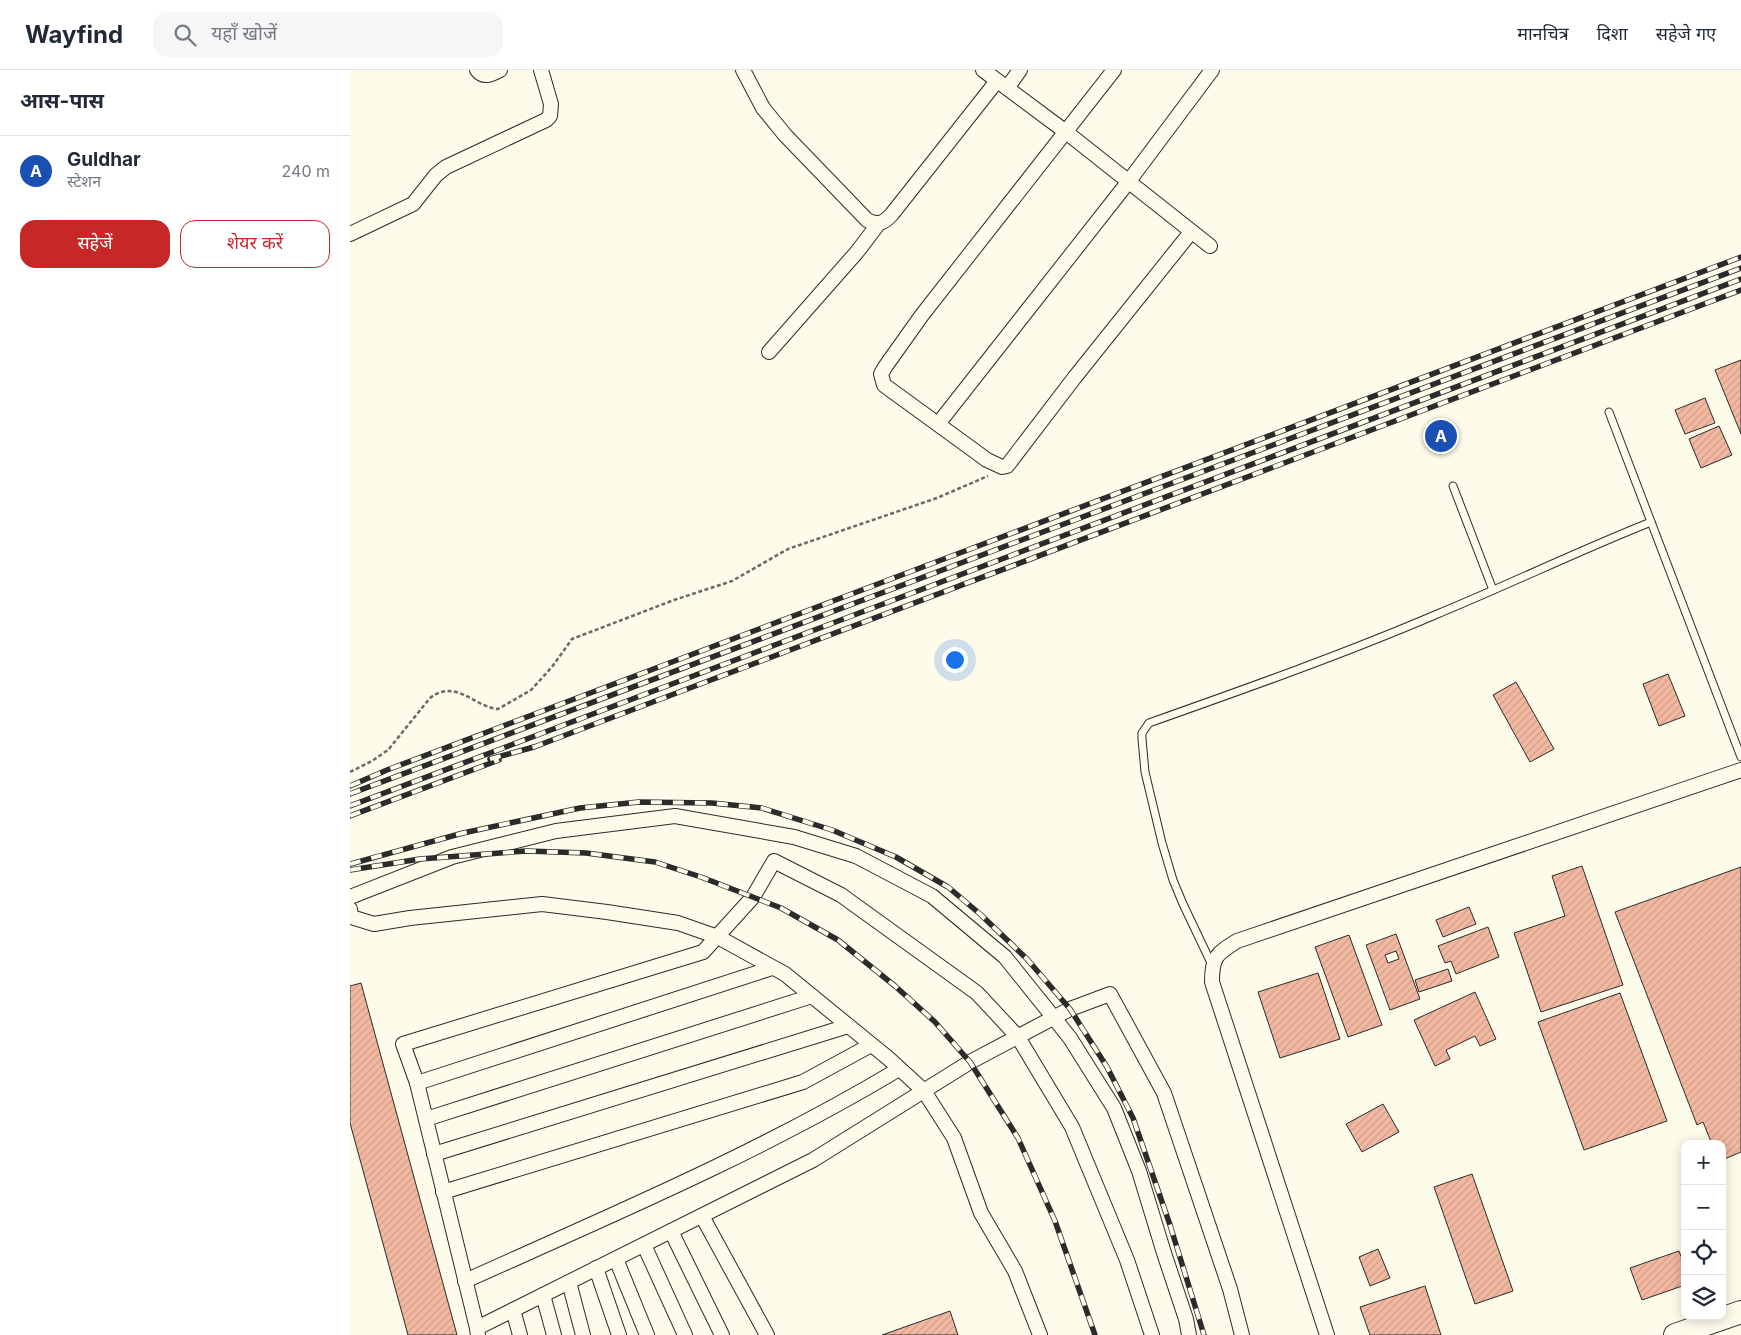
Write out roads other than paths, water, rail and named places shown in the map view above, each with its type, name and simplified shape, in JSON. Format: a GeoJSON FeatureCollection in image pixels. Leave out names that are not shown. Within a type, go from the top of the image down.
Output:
{"type":"FeatureCollection","features":[{"type":"Feature","properties":{"kind":"highway"},"geometry":{"type":"LineString","coordinates":[[1675,1335],[1741,1312]]}},
{"type":"Feature","properties":{"kind":"street"},"geometry":{"type":"LineString","coordinates":[[477,70],[484,75],[490,75],[500,70]]}},
{"type":"Feature","properties":{"kind":"street"},"geometry":{"type":"LineString","coordinates":[[350,234],[414,204],[436,175],[446,167],[546,120],[550,116],[551,104],[541,70]]}},
{"type":"Feature","properties":{"kind":"street"},"geometry":{"type":"LineString","coordinates":[[743,70],[763,108],[785,135],[872,223],[886,221],[1002,84],[1020,70]]}},
{"type":"Feature","properties":{"kind":"street"},"geometry":{"type":"LineString","coordinates":[[983,70],[1066,132],[1210,246]]}},
{"type":"Feature","properties":{"kind":"street"},"geometry":{"type":"LineString","coordinates":[[1114,70],[922,315],[881,374],[884,385],[987,460],[1000,466],[1007,466],[1075,377],[1191,232]]}},
{"type":"Feature","properties":{"kind":"street"},"geometry":{"type":"LineString","coordinates":[[938,424],[1129,181],[1212,70]]}},
{"type":"Feature","properties":{"kind":"street"},"geometry":{"type":"LineString","coordinates":[[769,352],[862,246],[879,223]]}},
{"type":"Feature","properties":{"kind":"street"},"geometry":{"type":"LineString","coordinates":[[1327,1335],[1212,982],[1212,965],[1220,952],[1236,941],[1741,770]]}},
{"type":"Feature","properties":{"kind":"street"},"geometry":{"type":"LineString","coordinates":[[350,897],[452,857],[547,833],[675,816],[794,837],[856,856],[932,896],[1005,956],[1070,1038],[1114,1108],[1139,1171],[1186,1319],[1189,1335]]}},
{"type":"Feature","properties":{"kind":"street"},"geometry":{"type":"LineString","coordinates":[[1152,1335],[1127,1260],[1072,1127],[1018,1037],[977,993],[841,895],[774,861],[753,897],[703,952],[403,1044],[417,1083],[478,1332],[513,1310],[812,1160],[970,1062],[1018,1037],[1054,1017],[1110,994],[1164,1092],[1230,1289],[1242,1335]]}},
{"type":"Feature","properties":{"kind":"street"},"geometry":{"type":"LineString","coordinates":[[350,909],[351,917],[374,924],[410,918],[542,904],[607,912],[678,923],[718,937],[785,974],[924,1091],[954,1138],[981,1213],[1015,1271],[1040,1335]]}},
{"type":"Feature","properties":{"kind":"street"},"geometry":{"type":"LineString","coordinates":[[417,1083],[772,968]]}},
{"type":"Feature","properties":{"kind":"street"},"geometry":{"type":"LineString","coordinates":[[426,1119],[812,996]]}},
{"type":"Feature","properties":{"kind":"street"},"geometry":{"type":"LineString","coordinates":[[434,1154],[848,1026]]}},
{"type":"Feature","properties":{"kind":"street"},"geometry":{"type":"LineString","coordinates":[[443,1192],[802,1082],[871,1045]]}},
{"type":"Feature","properties":{"kind":"street"},"geometry":{"type":"LineString","coordinates":[[465,1281],[669,1190],[844,1102],[900,1069]]}},
{"type":"Feature","properties":{"kind":"street"},"geometry":{"type":"LineString","coordinates":[[702,1216],[767,1335]]}},
{"type":"Feature","properties":{"kind":"street"},"geometry":{"type":"LineString","coordinates":[[671,1231],[722,1335]]}},
{"type":"Feature","properties":{"kind":"street"},"geometry":{"type":"LineString","coordinates":[[644,1245],[685,1335]]}},
{"type":"Feature","properties":{"kind":"street"},"geometry":{"type":"LineString","coordinates":[[616,1259],[647,1335]]}},
{"type":"Feature","properties":{"kind":"street"},"geometry":{"type":"LineString","coordinates":[[596,1268],[619,1335]]}},
{"type":"Feature","properties":{"kind":"street"},"geometry":{"type":"LineString","coordinates":[[569,1282],[583,1335]]}},
{"type":"Feature","properties":{"kind":"street"},"geometry":{"type":"LineString","coordinates":[[543,1295],[554,1335]]}},
{"type":"Feature","properties":{"kind":"street"},"geometry":{"type":"LineString","coordinates":[[513,1310],[520,1335]]}},
{"type":"Feature","properties":{"kind":"lane"},"geometry":{"type":"LineString","coordinates":[[1609,412],[1741,758]]}},
{"type":"Feature","properties":{"kind":"lane"},"geometry":{"type":"LineString","coordinates":[[1453,486],[1493,590]]}},
{"type":"Feature","properties":{"kind":"lane"},"geometry":{"type":"LineString","coordinates":[[1212,965],[1180,896],[1162,843],[1146,772],[1142,740],[1144,728],[1149,723],[1264,682],[1435,615],[1582,550],[1651,522]]}},
{"type":"Feature","properties":{"kind":"railway"},"geometry":{"type":"LineString","coordinates":[[350,786],[387,770],[1741,257]]}},
{"type":"Feature","properties":{"kind":"railway"},"geometry":{"type":"LineString","coordinates":[[350,794],[1741,268]]}},
{"type":"Feature","properties":{"kind":"railway"},"geometry":{"type":"LineString","coordinates":[[350,806],[1741,279]]}},
{"type":"Feature","properties":{"kind":"railway"},"geometry":{"type":"LineString","coordinates":[[490,759],[534,747],[1741,290]]}},
{"type":"Feature","properties":{"kind":"railway"},"geometry":{"type":"LineString","coordinates":[[350,816],[499,760]]}},
{"type":"Feature","properties":{"kind":"railway"},"geometry":{"type":"LineString","coordinates":[[350,864],[463,833],[580,808],[639,802],[712,803],[762,808],[832,830],[896,857],[948,887],[980,914],[1027,959],[1070,1009],[1107,1067],[1133,1118],[1170,1225],[1204,1335]]}},
{"type":"Feature","properties":{"kind":"railway"},"geometry":{"type":"LineString","coordinates":[[350,870],[420,859],[526,851],[586,853],[655,862],[701,877],[781,908],[838,940],[895,986],[935,1022],[970,1062],[1018,1138],[1055,1221],[1095,1335]]}},
{"type":"Feature","properties":{"kind":"place","name":"Guldhar"},"geometry":{"type":"Point","coordinates":[1441,436]}}]}
